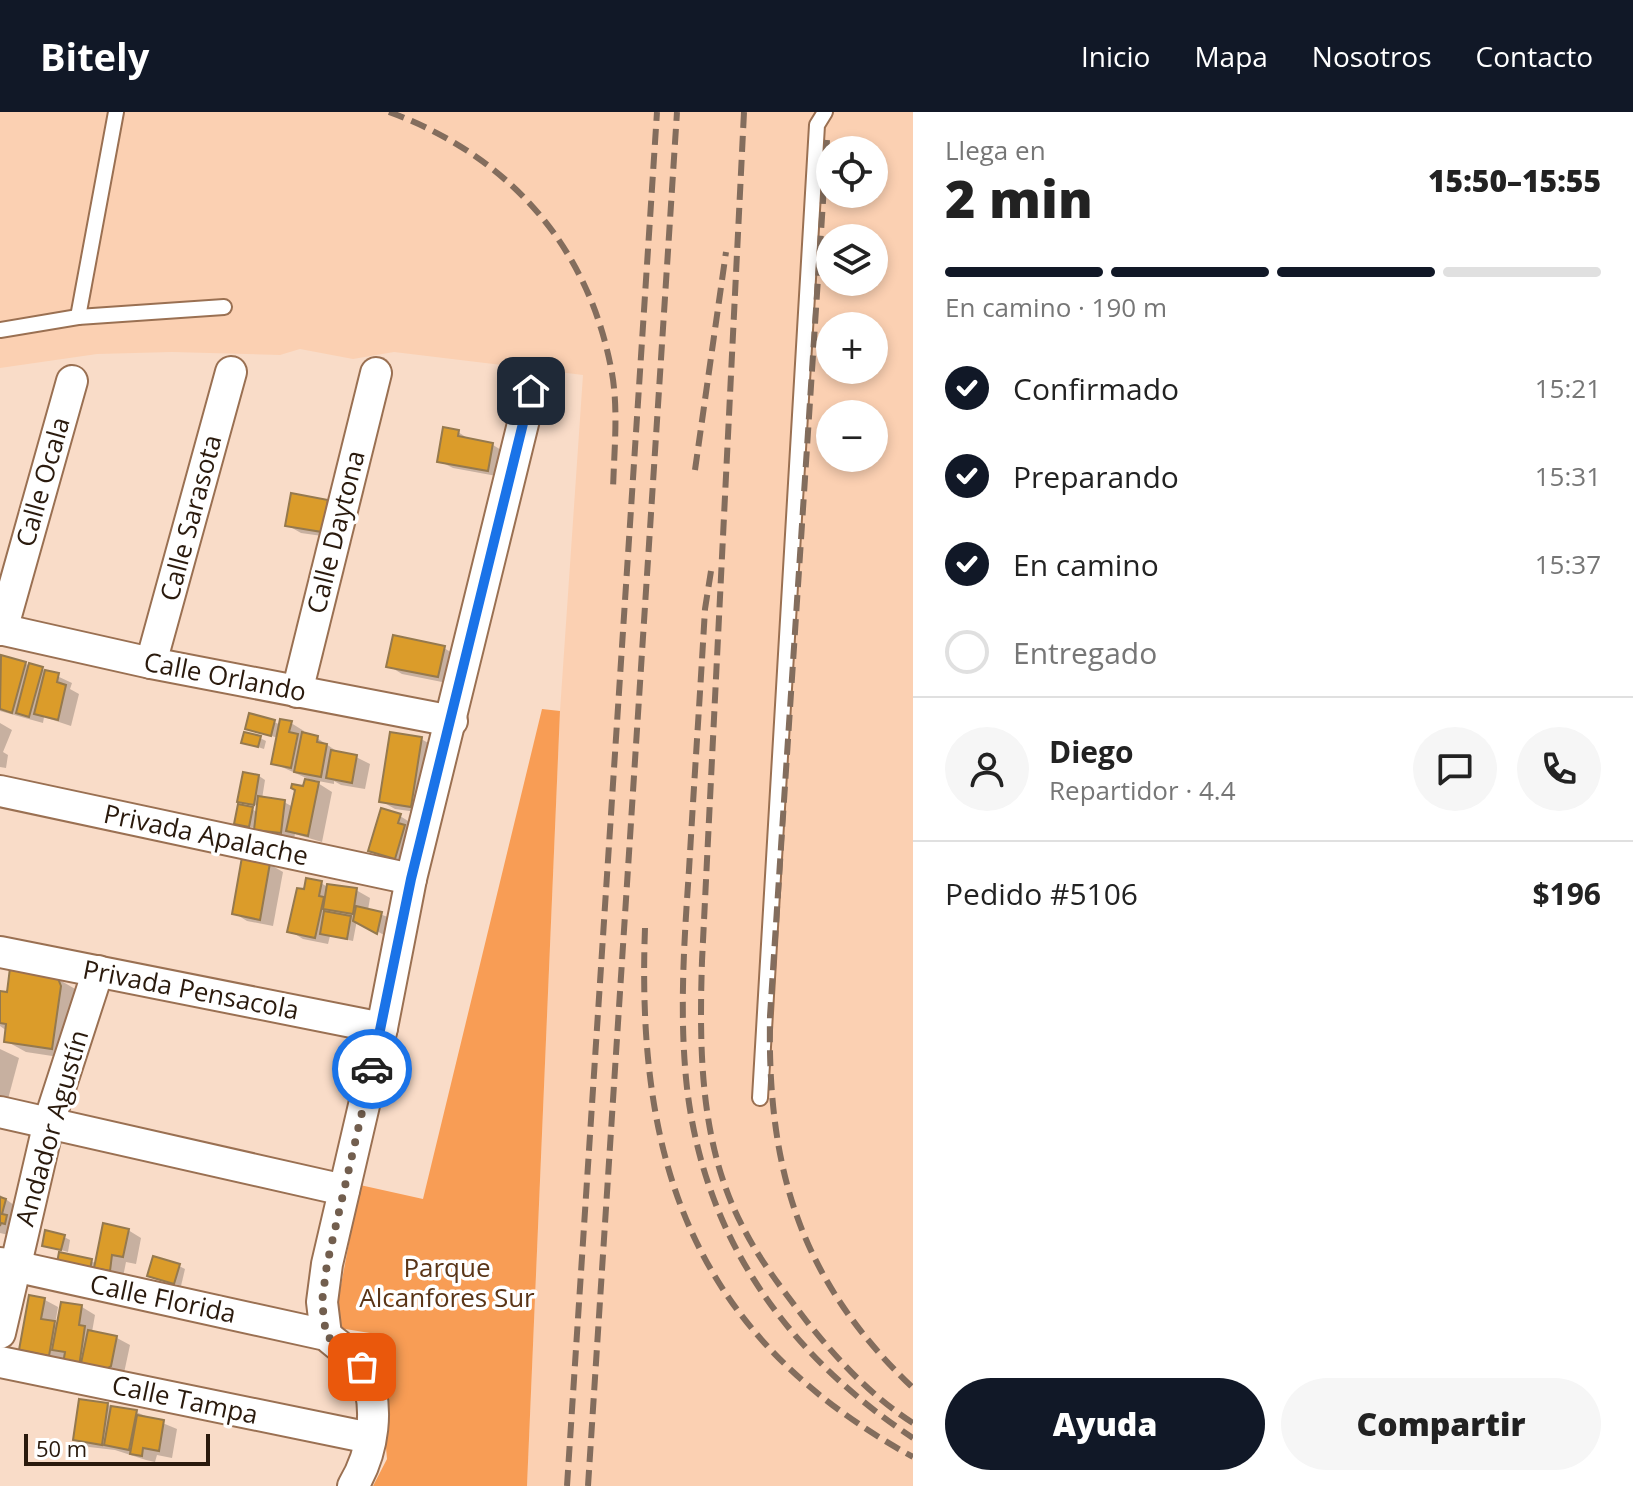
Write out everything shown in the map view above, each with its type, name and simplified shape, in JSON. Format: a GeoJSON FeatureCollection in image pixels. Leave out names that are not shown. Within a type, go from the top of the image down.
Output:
{"type":"FeatureCollection","features":[{"type":"Feature","properties":{"kind":"street","name":"Calle Sarasota"},"geometry":{"type":"LineString","coordinates":[[151,663],[231,372]]}},
{"type":"Feature","properties":{"kind":"street","name":"Calle Daytona"},"geometry":{"type":"LineString","coordinates":[[297,692],[376,373]]}},
{"type":"Feature","properties":{"kind":"street","name":"Calle Ocala"},"geometry":{"type":"LineString","coordinates":[[1,630],[72,381]]}},
{"type":"Feature","properties":{"kind":"street"},"geometry":{"type":"LineString","coordinates":[[353,1486],[363,1470],[374,1402],[362,1367],[326,1335],[322,1302],[327,1264],[382,1028],[411,879],[531,391]]}},
{"type":"Feature","properties":{"kind":"street","name":"Calle Orlando"},"geometry":{"type":"LineString","coordinates":[[1,630],[151,663],[452,721]]}},
{"type":"Feature","properties":{"kind":"street","name":"Privada Apalache"},"geometry":{"type":"LineString","coordinates":[[0,791],[411,879]]}},
{"type":"Feature","properties":{"kind":"street","name":"Privada Pensacola"},"geometry":{"type":"LineString","coordinates":[[0,952],[382,1028]]}},
{"type":"Feature","properties":{"kind":"street","name":"Andador Agustín"},"geometry":{"type":"LineString","coordinates":[[0,1333],[7,1265],[98,971]]}},
{"type":"Feature","properties":{"kind":"street"},"geometry":{"type":"LineString","coordinates":[[0,1112],[344,1190]]}},
{"type":"Feature","properties":{"kind":"street","name":"Calle Florida"},"geometry":{"type":"LineString","coordinates":[[7,1265],[326,1335]]}},
{"type":"Feature","properties":{"kind":"street","name":"Calle Tampa"},"geometry":{"type":"LineString","coordinates":[[0,1362],[370,1438]]}},
{"type":"Feature","properties":{"kind":"lane"},"geometry":{"type":"LineString","coordinates":[[78,317],[116,112]]}},
{"type":"Feature","properties":{"kind":"lane"},"geometry":{"type":"LineString","coordinates":[[760,1098],[817,125],[825,112]]}},
{"type":"Feature","properties":{"kind":"lane"},"geometry":{"type":"LineString","coordinates":[[0,330],[78,317],[224,307]]}},
{"type":"Feature","properties":{"kind":"shaded area"},"geometry":{"type":"Polygon","coordinates":[[[0,112],[913,112],[913,1486],[527,1486],[560,711],[583,375],[394,352],[353,359],[300,349],[280,355],[172,352],[97,354],[0,368],[0,112]]]}},
{"type":"Feature","properties":{"kind":"green space","name":"Parque Alcanfores Sur"},"geometry":{"type":"Polygon","coordinates":[[[542,709],[560,711],[527,1486],[373,1486],[387,1459],[376,1334],[333,1327],[360,1185],[423,1199],[542,709]]]}},
{"type":"Feature","properties":{"kind":"building"},"geometry":{"type":"Polygon","coordinates":[[[443,427],[459,430],[458,436],[493,443],[488,471],[437,462],[443,427]]]}},
{"type":"Feature","properties":{"kind":"building"},"geometry":{"type":"Polygon","coordinates":[[[291,493],[328,500],[322,532],[285,526],[291,493]]]}},
{"type":"Feature","properties":{"kind":"building"},"geometry":{"type":"Polygon","coordinates":[[[393,635],[445,646],[438,677],[386,667],[393,635]]]}},
{"type":"Feature","properties":{"kind":"building"},"geometry":{"type":"Polygon","coordinates":[[[1,655],[26,662],[12,713],[0,709],[1,655]]]}},
{"type":"Feature","properties":{"kind":"building"},"geometry":{"type":"Polygon","coordinates":[[[29,663],[43,667],[29,717],[16,713],[29,663]]]}},
{"type":"Feature","properties":{"kind":"building"},"geometry":{"type":"Polygon","coordinates":[[[45,670],[59,673],[57,682],[66,685],[58,720],[34,714],[45,670]]]}},
{"type":"Feature","properties":{"kind":"building"},"geometry":{"type":"Polygon","coordinates":[[[249,713],[275,720],[271,736],[245,729],[249,713]]]}},
{"type":"Feature","properties":{"kind":"building"},"geometry":{"type":"Polygon","coordinates":[[[280,719],[292,721],[289,732],[298,734],[291,768],[271,764],[280,719]]]}},
{"type":"Feature","properties":{"kind":"building"},"geometry":{"type":"Polygon","coordinates":[[[244,732],[261,736],[258,747],[241,743],[244,732]]]}},
{"type":"Feature","properties":{"kind":"building"},"geometry":{"type":"Polygon","coordinates":[[[302,732],[318,736],[317,742],[327,744],[321,777],[294,772],[302,732]]]}},
{"type":"Feature","properties":{"kind":"building"},"geometry":{"type":"Polygon","coordinates":[[[390,732],[422,737],[411,807],[379,802],[390,732]]]}},
{"type":"Feature","properties":{"kind":"building"},"geometry":{"type":"Polygon","coordinates":[[[331,750],[357,755],[352,783],[326,778],[331,750]]]}},
{"type":"Feature","properties":{"kind":"building"},"geometry":{"type":"Polygon","coordinates":[[[243,772],[259,775],[254,805],[237,802],[243,772]]]}},
{"type":"Feature","properties":{"kind":"building"},"geometry":{"type":"Polygon","coordinates":[[[305,779],[319,782],[308,836],[286,831],[295,790],[291,788],[292,784],[303,786],[305,779]]]}},
{"type":"Feature","properties":{"kind":"building"},"geometry":{"type":"Polygon","coordinates":[[[258,796],[285,800],[281,833],[254,830],[258,796]]]}},
{"type":"Feature","properties":{"kind":"building"},"geometry":{"type":"Polygon","coordinates":[[[238,804],[253,807],[249,827],[234,824],[238,804]]]}},
{"type":"Feature","properties":{"kind":"building"},"geometry":{"type":"Polygon","coordinates":[[[381,808],[401,814],[398,823],[405,825],[395,859],[368,851],[381,808]]]}},
{"type":"Feature","properties":{"kind":"building"},"geometry":{"type":"Polygon","coordinates":[[[242,857],[270,863],[260,920],[232,914],[242,857]]]}},
{"type":"Feature","properties":{"kind":"building"},"geometry":{"type":"Polygon","coordinates":[[[306,878],[322,881],[319,896],[324,897],[315,938],[287,932],[297,888],[304,889],[306,878]]]}},
{"type":"Feature","properties":{"kind":"building"},"geometry":{"type":"Polygon","coordinates":[[[327,884],[357,888],[353,914],[323,909],[327,884]]]}},
{"type":"Feature","properties":{"kind":"building"},"geometry":{"type":"Polygon","coordinates":[[[356,906],[382,912],[377,934],[353,921],[356,906]]]}},
{"type":"Feature","properties":{"kind":"building"},"geometry":{"type":"Polygon","coordinates":[[[324,911],[351,916],[347,939],[320,934],[324,911]]]}},
{"type":"Feature","properties":{"kind":"building"},"geometry":{"type":"Polygon","coordinates":[[[10,968],[57,976],[61,986],[52,1049],[4,1042],[6,1024],[0,1023],[0,991],[7,992],[10,968]]]}},
{"type":"Feature","properties":{"kind":"building"},"geometry":{"type":"Polygon","coordinates":[[[0,1197],[6,1199],[2,1214],[7,1215],[5,1224],[1,1223],[0,1226],[0,1197]]]}},
{"type":"Feature","properties":{"kind":"building"},"geometry":{"type":"Polygon","coordinates":[[[103,1223],[129,1229],[123,1257],[112,1255],[110,1271],[94,1268],[103,1223]]]}},
{"type":"Feature","properties":{"kind":"building"},"geometry":{"type":"Polygon","coordinates":[[[45,1230],[65,1235],[61,1250],[42,1246],[45,1230]]]}},
{"type":"Feature","properties":{"kind":"building"},"geometry":{"type":"Polygon","coordinates":[[[59,1252],[92,1259],[90,1270],[57,1263],[59,1252]]]}},
{"type":"Feature","properties":{"kind":"building"},"geometry":{"type":"Polygon","coordinates":[[[153,1256],[180,1264],[174,1284],[147,1276],[153,1256]]]}},
{"type":"Feature","properties":{"kind":"building"},"geometry":{"type":"Polygon","coordinates":[[[29,1295],[45,1298],[41,1319],[55,1321],[49,1356],[19,1350],[29,1295]]]}},
{"type":"Feature","properties":{"kind":"building"},"geometry":{"type":"Polygon","coordinates":[[[61,1302],[82,1305],[79,1325],[85,1326],[79,1367],[63,1364],[65,1352],[52,1350],[61,1302]]]}},
{"type":"Feature","properties":{"kind":"building"},"geometry":{"type":"Polygon","coordinates":[[[88,1330],[117,1336],[111,1366],[101,1372],[80,1368],[88,1330]]]}},
{"type":"Feature","properties":{"kind":"building"},"geometry":{"type":"Polygon","coordinates":[[[79,1399],[108,1403],[102,1445],[73,1440],[79,1399]]]}},
{"type":"Feature","properties":{"kind":"building"},"geometry":{"type":"Polygon","coordinates":[[[111,1406],[137,1410],[129,1450],[104,1445],[111,1406]]]}},
{"type":"Feature","properties":{"kind":"building"},"geometry":{"type":"Polygon","coordinates":[[[137,1415],[164,1420],[159,1451],[143,1448],[142,1456],[130,1454],[137,1415]]]}},
{"type":"Feature","properties":{"kind":"railway"},"geometry":{"type":"LineString","coordinates":[[389,112],[431,130],[505,179],[535,210],[561,244],[583,282],[599,323],[611,368],[615,413],[613,490]]}},
{"type":"Feature","properties":{"kind":"railway"},"geometry":{"type":"LineString","coordinates":[[567,1486],[657,112]]}},
{"type":"Feature","properties":{"kind":"railway"},"geometry":{"type":"LineString","coordinates":[[588,1486],[677,112]]}},
{"type":"Feature","properties":{"kind":"railway"},"geometry":{"type":"LineString","coordinates":[[744,112],[702,961],[702,1066],[706,1100],[719,1168],[731,1201],[760,1256],[808,1323],[844,1364],[869,1390],[913,1423]]}},
{"type":"Feature","properties":{"kind":"railway"},"geometry":{"type":"LineString","coordinates":[[823,208],[770,1016],[771,1072],[775,1124],[784,1173],[798,1219],[817,1263],[843,1306],[874,1347],[913,1388]]}},
{"type":"Feature","properties":{"kind":"railway"},"geometry":{"type":"LineString","coordinates":[[695,470],[726,252]]}},
{"type":"Feature","properties":{"kind":"railway"},"geometry":{"type":"LineString","coordinates":[[711,571],[705,609],[683,979],[687,1088],[697,1143],[712,1195],[733,1244],[760,1289],[791,1331],[827,1370],[913,1438]]}},
{"type":"Feature","properties":{"kind":"railway"},"geometry":{"type":"LineString","coordinates":[[645,928],[645,1014],[652,1094],[668,1168],[694,1237],[730,1300],[778,1357],[839,1410],[913,1457]]}},
{"type":"Feature","properties":{"kind":"way so far"},"geometry":{"type":"LineString","coordinates":[[362,1367],[326,1335],[322,1302],[327,1264],[372,1069]]}},
{"type":"Feature","properties":{"kind":"route"},"geometry":{"type":"LineString","coordinates":[[372,1069],[411,879],[531,391]]}}]}
